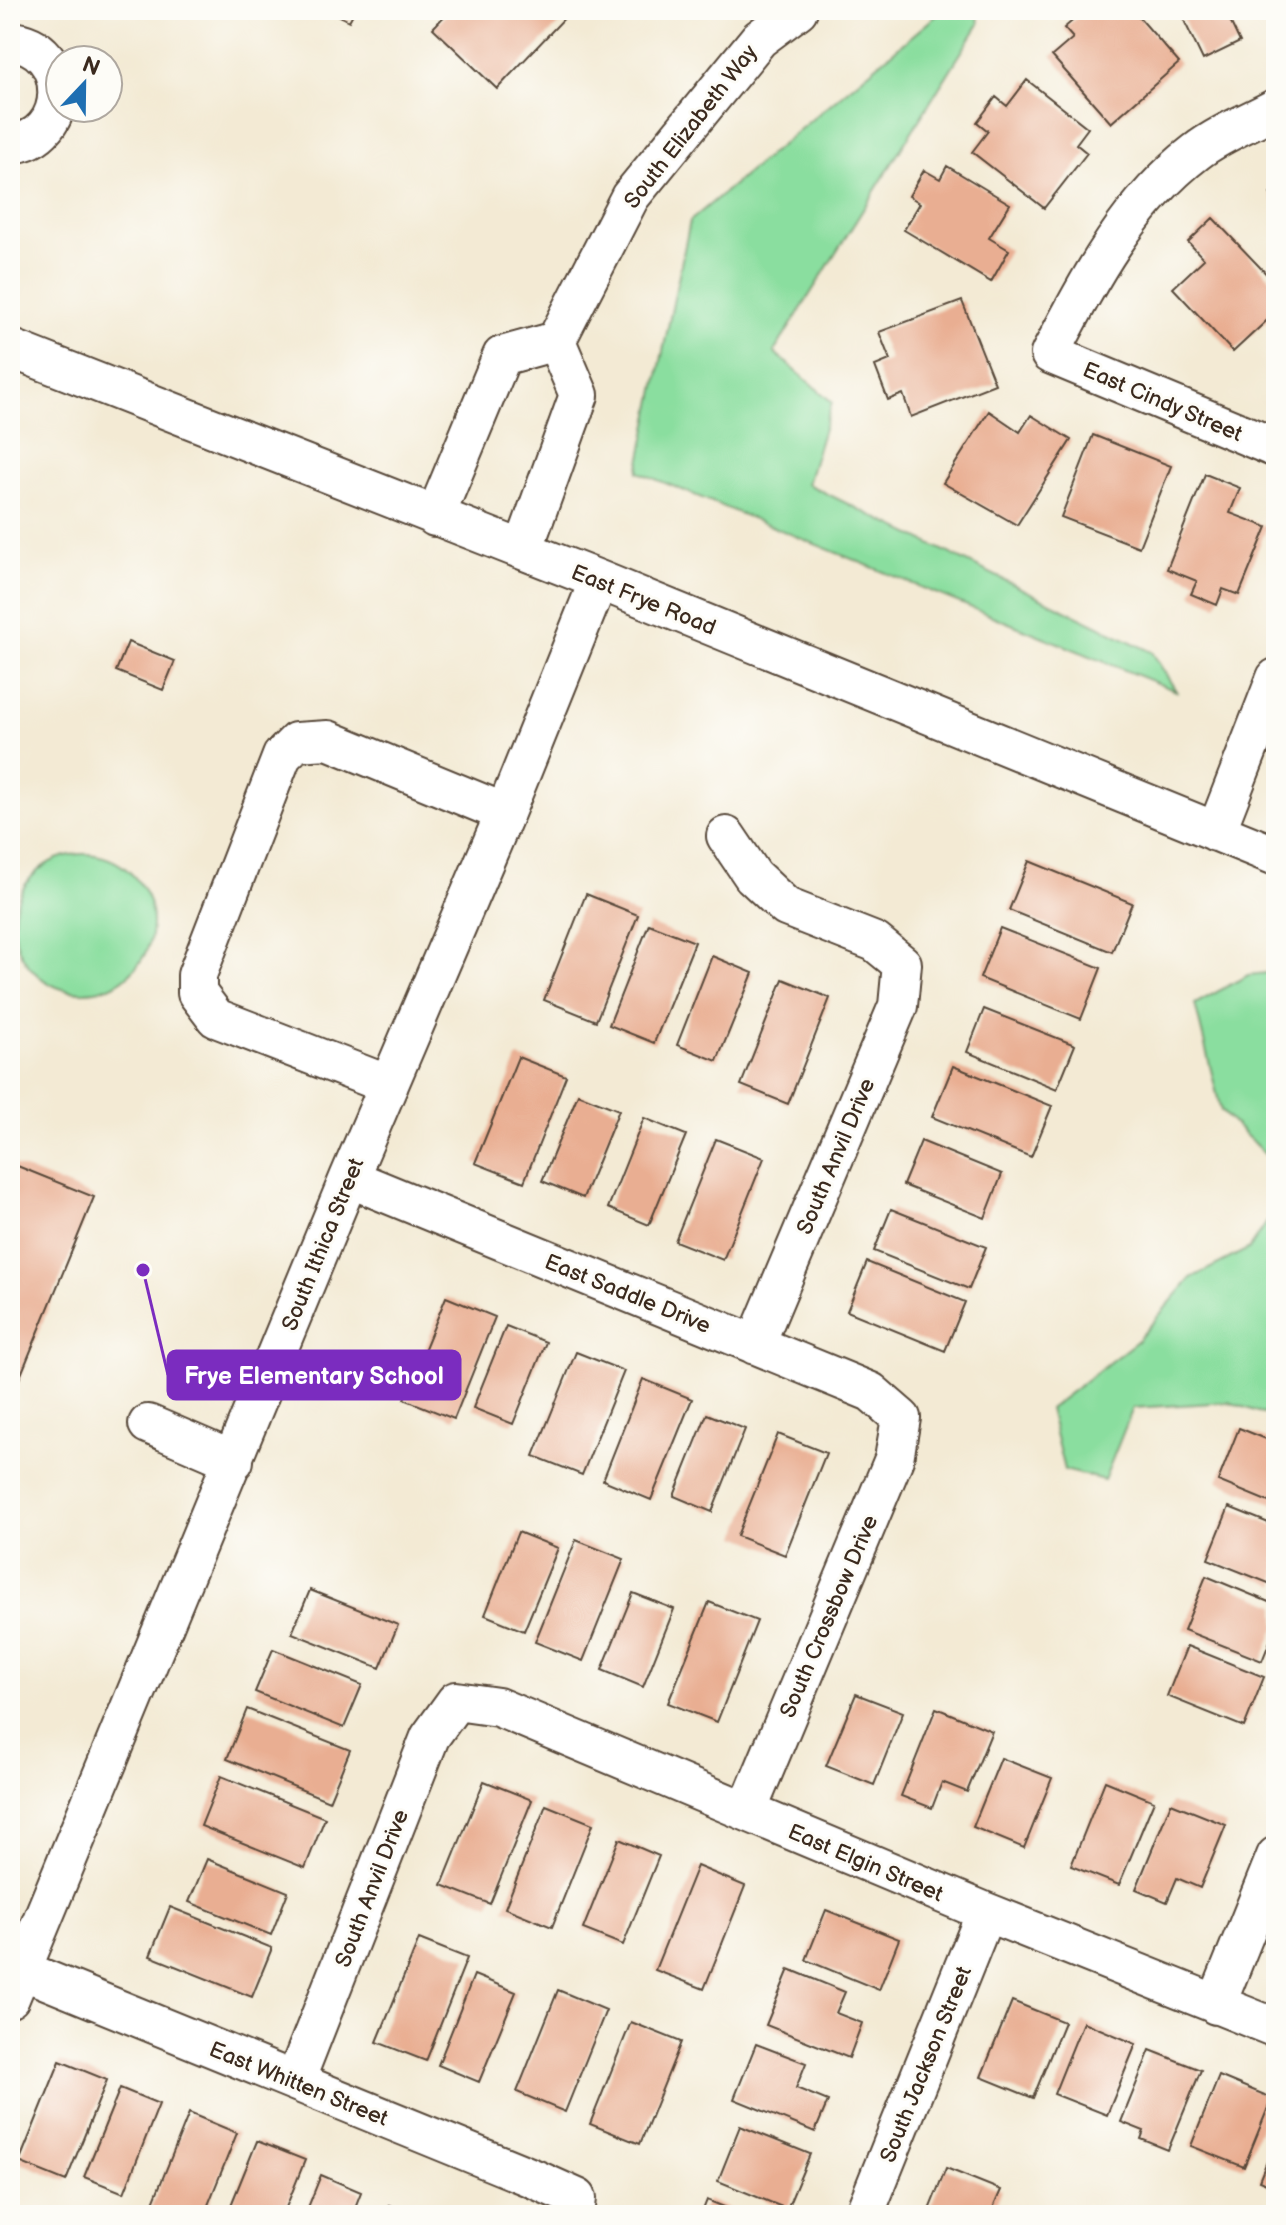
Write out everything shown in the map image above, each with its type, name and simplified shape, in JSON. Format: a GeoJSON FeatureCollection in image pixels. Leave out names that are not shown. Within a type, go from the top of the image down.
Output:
{"type":"FeatureCollection","features":[{"type":"Feature","properties":{"kind":"street","name":"South Elizabeth Way"},"geometry":{"type":"LineString","coordinates":[[556,341],[630,197],[759,39],[798,10]]}},
{"type":"Feature","properties":{"kind":"street"},"geometry":{"type":"LineString","coordinates":[[10,41],[35,48],[48,60],[59,92],[57,108],[48,124],[36,136],[10,144]]}},
{"type":"Feature","properties":{"kind":"street","name":"East Cindy Street"},"geometry":{"type":"LineString","coordinates":[[1276,108],[1196,151],[1136,209],[1090,278],[1050,354],[1276,448]]}},
{"type":"Feature","properties":{"kind":"street"},"geometry":{"type":"LineString","coordinates":[[435,517],[502,356],[556,341],[579,395],[523,550]]}},
{"type":"Feature","properties":{"kind":"street","name":"East Frye Road"},"geometry":{"type":"LineString","coordinates":[[10,348],[599,580],[1276,856]]}},
{"type":"Feature","properties":{"kind":"street","name":"South Ithica Street"},"geometry":{"type":"LineString","coordinates":[[17,1972],[505,813],[599,580]]}},
{"type":"Feature","properties":{"kind":"street"},"geometry":{"type":"LineString","coordinates":[[1216,832],[1276,678]]}},
{"type":"Feature","properties":{"kind":"street"},"geometry":{"type":"LineString","coordinates":[[389,1085],[216,1018],[197,993],[197,975],[282,756],[296,742],[328,740],[505,813]]}},
{"type":"Feature","properties":{"kind":"street","name":"South Anvil Drive"},"geometry":{"type":"LineString","coordinates":[[726,836],[753,876],[786,907],[875,942],[902,964],[898,1006],[755,1345]]}},
{"type":"Feature","properties":{"kind":"street","name":"East Saddle Drive"},"geometry":{"type":"LineString","coordinates":[[349,1178],[871,1392],[901,1418]]}},
{"type":"Feature","properties":{"kind":"street","name":"South Crossbow Drive"},"geometry":{"type":"LineString","coordinates":[[747,1811],[894,1459],[901,1418]]}},
{"type":"Feature","properties":{"kind":"street"},"geometry":{"type":"LineString","coordinates":[[148,1424],[234,1461]]}},
{"type":"Feature","properties":{"kind":"street","name":"South Anvil Drive"},"geometry":{"type":"LineString","coordinates":[[295,2081],[430,1737],[456,1701]]}},
{"type":"Feature","properties":{"kind":"street","name":"East Elgin Street"},"geometry":{"type":"LineString","coordinates":[[456,1701],[498,1707],[986,1912],[1276,2028]]}},
{"type":"Feature","properties":{"kind":"street"},"geometry":{"type":"LineString","coordinates":[[1216,2005],[1276,1856]]}},
{"type":"Feature","properties":{"kind":"street","name":"South Jackson Street"},"geometry":{"type":"LineString","coordinates":[[864,2215],[986,1912]]}},
{"type":"Feature","properties":{"kind":"street","name":"East Whitten Street"},"geometry":{"type":"LineString","coordinates":[[17,1972],[295,2081],[576,2206]]}},
{"type":"Feature","properties":{"kind":"green space"},"geometry":{"type":"Polygon","coordinates":[[[943,10],[977,10],[979,24],[774,352],[832,402],[807,484],[1152,652],[1176,691],[638,472],[690,221],[943,10]]]}},
{"type":"Feature","properties":{"kind":"green space"},"geometry":{"type":"Polygon","coordinates":[[[83,854],[110,859],[132,874],[147,896],[152,923],[147,950],[132,972],[110,987],[83,992],[56,987],[34,972],[19,950],[14,923],[19,896],[34,874],[56,859],[83,854]]]}},
{"type":"Feature","properties":{"kind":"green space"},"geometry":{"type":"Polygon","coordinates":[[[1276,972],[1276,1165],[1221,1111],[1195,1004],[1248,975],[1276,972]]]}},
{"type":"Feature","properties":{"kind":"green space"},"geometry":{"type":"Polygon","coordinates":[[[1276,1208],[1276,1418],[1229,1402],[1133,1408],[1104,1480],[1064,1470],[1049,1409],[1137,1341],[1191,1278],[1250,1248],[1276,1208]]]}},
{"type":"Feature","properties":{"kind":"building"},"geometry":{"type":"Polygon","coordinates":[[[327,10],[355,10],[349,21],[327,10]]]}},
{"type":"Feature","properties":{"kind":"building"},"geometry":{"type":"Polygon","coordinates":[[[450,10],[572,10],[497,89],[433,28],[450,10]]]}},
{"type":"Feature","properties":{"kind":"building"},"geometry":{"type":"Polygon","coordinates":[[[1085,10],[1097,10],[1102,16],[1109,10],[1133,10],[1179,63],[1111,123],[1052,56],[1073,38],[1064,28],[1085,10]]]}},
{"type":"Feature","properties":{"kind":"building"},"geometry":{"type":"Polygon","coordinates":[[[1179,10],[1248,10],[1229,19],[1240,42],[1203,60],[1179,10]]]}},
{"type":"Feature","properties":{"kind":"building"},"geometry":{"type":"Polygon","coordinates":[[[1027,80],[1088,128],[1076,144],[1087,153],[1044,208],[972,152],[988,131],[977,122],[996,97],[1007,106],[1027,80]]]}},
{"type":"Feature","properties":{"kind":"building"},"geometry":{"type":"Polygon","coordinates":[[[947,166],[1010,204],[989,238],[1009,250],[991,282],[904,230],[920,203],[909,196],[924,170],[940,179],[947,166]]]}},
{"type":"Feature","properties":{"kind":"building"},"geometry":{"type":"Polygon","coordinates":[[[1276,191],[1276,209],[1270,193],[1276,191]]]}},
{"type":"Feature","properties":{"kind":"building"},"geometry":{"type":"Polygon","coordinates":[[[1213,218],[1276,284],[1276,312],[1233,352],[1173,288],[1204,259],[1188,242],[1213,218]]]}},
{"type":"Feature","properties":{"kind":"building"},"geometry":{"type":"Polygon","coordinates":[[[962,301],[995,384],[911,417],[903,394],[888,400],[875,366],[890,360],[879,332],[962,301]]]}},
{"type":"Feature","properties":{"kind":"building"},"geometry":{"type":"Polygon","coordinates":[[[989,411],[1020,432],[1031,415],[1071,440],[1017,525],[943,483],[989,411]]]}},
{"type":"Feature","properties":{"kind":"building"},"geometry":{"type":"Polygon","coordinates":[[[1093,435],[1171,466],[1139,547],[1061,517],[1093,435]]]}},
{"type":"Feature","properties":{"kind":"building"},"geometry":{"type":"Polygon","coordinates":[[[1205,474],[1240,488],[1230,513],[1267,527],[1239,595],[1223,589],[1217,605],[1191,594],[1197,581],[1167,569],[1205,474]]]}},
{"type":"Feature","properties":{"kind":"building"},"geometry":{"type":"Polygon","coordinates":[[[128,642],[175,661],[163,690],[116,671],[128,642]]]}},
{"type":"Feature","properties":{"kind":"building"},"geometry":{"type":"Polygon","coordinates":[[[1029,861],[1132,903],[1112,952],[1009,910],[1029,861]]]}},
{"type":"Feature","properties":{"kind":"building"},"geometry":{"type":"Polygon","coordinates":[[[586,894],[638,915],[596,1021],[544,1000],[586,894]]]}},
{"type":"Feature","properties":{"kind":"building"},"geometry":{"type":"Polygon","coordinates":[[[649,924],[695,942],[654,1043],[609,1025],[649,924]]]}},
{"type":"Feature","properties":{"kind":"building"},"geometry":{"type":"Polygon","coordinates":[[[1000,928],[1101,968],[1081,1019],[980,978],[1000,928]]]}},
{"type":"Feature","properties":{"kind":"building"},"geometry":{"type":"Polygon","coordinates":[[[712,956],[753,973],[717,1061],[677,1045],[712,956]]]}},
{"type":"Feature","properties":{"kind":"building"},"geometry":{"type":"Polygon","coordinates":[[[783,979],[830,998],[788,1104],[741,1085],[783,979]]]}},
{"type":"Feature","properties":{"kind":"building"},"geometry":{"type":"Polygon","coordinates":[[[984,1009],[1075,1045],[1057,1089],[967,1052],[984,1009]]]}},
{"type":"Feature","properties":{"kind":"building"},"geometry":{"type":"Polygon","coordinates":[[[518,1057],[566,1076],[524,1182],[475,1163],[518,1057]]]}},
{"type":"Feature","properties":{"kind":"building"},"geometry":{"type":"Polygon","coordinates":[[[953,1066],[1052,1106],[1031,1157],[932,1117],[953,1066]]]}},
{"type":"Feature","properties":{"kind":"building"},"geometry":{"type":"Polygon","coordinates":[[[578,1094],[619,1110],[583,1198],[542,1181],[578,1094]]]}},
{"type":"Feature","properties":{"kind":"building"},"geometry":{"type":"Polygon","coordinates":[[[644,1118],[686,1135],[649,1225],[608,1208],[644,1118]]]}},
{"type":"Feature","properties":{"kind":"building"},"geometry":{"type":"Polygon","coordinates":[[[716,1139],[764,1158],[723,1260],[675,1241],[716,1139]]]}},
{"type":"Feature","properties":{"kind":"building"},"geometry":{"type":"Polygon","coordinates":[[[921,1141],[1002,1174],[985,1218],[903,1185],[921,1141]]]}},
{"type":"Feature","properties":{"kind":"building"},"geometry":{"type":"Polygon","coordinates":[[[10,1163],[94,1197],[13,1394],[10,1393],[10,1163]]]}},
{"type":"Feature","properties":{"kind":"building"},"geometry":{"type":"Polygon","coordinates":[[[891,1209],[986,1247],[969,1289],[874,1251],[891,1209]]]}},
{"type":"Feature","properties":{"kind":"building"},"geometry":{"type":"Polygon","coordinates":[[[867,1262],[965,1302],[945,1351],[847,1311],[867,1262]]]}},
{"type":"Feature","properties":{"kind":"building"},"geometry":{"type":"Polygon","coordinates":[[[446,1297],[495,1317],[454,1419],[404,1399],[446,1297]]]}},
{"type":"Feature","properties":{"kind":"building"},"geometry":{"type":"Polygon","coordinates":[[[506,1326],[546,1342],[513,1424],[473,1408],[506,1326]]]}},
{"type":"Feature","properties":{"kind":"building"},"geometry":{"type":"Polygon","coordinates":[[[576,1352],[624,1371],[582,1475],[534,1456],[576,1352]]]}},
{"type":"Feature","properties":{"kind":"building"},"geometry":{"type":"Polygon","coordinates":[[[643,1379],[692,1399],[651,1500],[603,1480],[643,1379]]]}},
{"type":"Feature","properties":{"kind":"building"},"geometry":{"type":"Polygon","coordinates":[[[707,1414],[745,1429],[712,1512],[674,1496],[707,1414]]]}},
{"type":"Feature","properties":{"kind":"building"},"geometry":{"type":"Polygon","coordinates":[[[1239,1428],[1276,1443],[1276,1505],[1218,1481],[1239,1428]]]}},
{"type":"Feature","properties":{"kind":"building"},"geometry":{"type":"Polygon","coordinates":[[[778,1434],[826,1453],[785,1555],[737,1536],[778,1434]]]}},
{"type":"Feature","properties":{"kind":"building"},"geometry":{"type":"Polygon","coordinates":[[[1229,1507],[1276,1526],[1276,1586],[1208,1559],[1229,1507]]]}},
{"type":"Feature","properties":{"kind":"building"},"geometry":{"type":"Polygon","coordinates":[[[518,1532],[558,1548],[524,1631],[485,1615],[518,1532]]]}},
{"type":"Feature","properties":{"kind":"building"},"geometry":{"type":"Polygon","coordinates":[[[576,1540],[624,1559],[583,1661],[535,1642],[576,1540]]]}},
{"type":"Feature","properties":{"kind":"building"},"geometry":{"type":"Polygon","coordinates":[[[1206,1576],[1276,1605],[1276,1626],[1262,1661],[1184,1630],[1206,1576]]]}},
{"type":"Feature","properties":{"kind":"building"},"geometry":{"type":"Polygon","coordinates":[[[310,1590],[398,1625],[380,1668],[292,1633],[310,1590]]]}},
{"type":"Feature","properties":{"kind":"building"},"geometry":{"type":"Polygon","coordinates":[[[633,1593],[674,1609],[643,1687],[602,1670],[633,1593]]]}},
{"type":"Feature","properties":{"kind":"building"},"geometry":{"type":"Polygon","coordinates":[[[709,1602],[757,1621],[717,1722],[668,1703],[709,1602]]]}},
{"type":"Feature","properties":{"kind":"building"},"geometry":{"type":"Polygon","coordinates":[[[1187,1646],[1264,1677],[1244,1727],[1167,1696],[1187,1646]]]}},
{"type":"Feature","properties":{"kind":"building"},"geometry":{"type":"Polygon","coordinates":[[[273,1649],[362,1685],[344,1728],[255,1692],[273,1649]]]}},
{"type":"Feature","properties":{"kind":"building"},"geometry":{"type":"Polygon","coordinates":[[[856,1694],[903,1712],[874,1785],[826,1766],[856,1694]]]}},
{"type":"Feature","properties":{"kind":"building"},"geometry":{"type":"Polygon","coordinates":[[[936,1708],[992,1731],[967,1792],[942,1782],[932,1808],[901,1796],[936,1708]]]}},
{"type":"Feature","properties":{"kind":"building"},"geometry":{"type":"Polygon","coordinates":[[[247,1709],[350,1750],[329,1801],[227,1759],[247,1709]]]}},
{"type":"Feature","properties":{"kind":"building"},"geometry":{"type":"Polygon","coordinates":[[[1001,1758],[1052,1778],[1024,1848],[973,1827],[1001,1758]]]}},
{"type":"Feature","properties":{"kind":"building"},"geometry":{"type":"Polygon","coordinates":[[[221,1776],[325,1818],[305,1868],[201,1826],[221,1776]]]}},
{"type":"Feature","properties":{"kind":"building"},"geometry":{"type":"Polygon","coordinates":[[[484,1781],[532,1800],[490,1904],[442,1885],[484,1781]]]}},
{"type":"Feature","properties":{"kind":"building"},"geometry":{"type":"Polygon","coordinates":[[[1105,1781],[1154,1801],[1119,1885],[1071,1866],[1105,1781]]]}},
{"type":"Feature","properties":{"kind":"building"},"geometry":{"type":"Polygon","coordinates":[[[1171,1803],[1226,1825],[1200,1888],[1177,1878],[1167,1902],[1136,1889],[1171,1803]]]}},
{"type":"Feature","properties":{"kind":"building"},"geometry":{"type":"Polygon","coordinates":[[[546,1805],[593,1824],[552,1927],[505,1908],[546,1805]]]}},
{"type":"Feature","properties":{"kind":"building"},"geometry":{"type":"Polygon","coordinates":[[[619,1839],[659,1856],[623,1945],[583,1929],[619,1839]]]}},
{"type":"Feature","properties":{"kind":"building"},"geometry":{"type":"Polygon","coordinates":[[[207,1859],[288,1892],[271,1935],[189,1902],[207,1859]]]}},
{"type":"Feature","properties":{"kind":"building"},"geometry":{"type":"Polygon","coordinates":[[[697,1866],[745,1886],[704,1989],[655,1970],[697,1866]]]}},
{"type":"Feature","properties":{"kind":"building"},"geometry":{"type":"Polygon","coordinates":[[[170,1907],[272,1948],[252,1997],[150,1956],[170,1907]]]}},
{"type":"Feature","properties":{"kind":"building"},"geometry":{"type":"Polygon","coordinates":[[[826,1910],[899,1939],[879,1990],[806,1960],[826,1910]]]}},
{"type":"Feature","properties":{"kind":"building"},"geometry":{"type":"Polygon","coordinates":[[[419,1939],[467,1958],[426,2061],[377,2042],[419,1939]]]}},
{"type":"Feature","properties":{"kind":"building"},"geometry":{"type":"Polygon","coordinates":[[[789,1969],[845,1992],[836,2013],[862,2023],[849,2058],[766,2025],[789,1969]]]}},
{"type":"Feature","properties":{"kind":"building"},"geometry":{"type":"Polygon","coordinates":[[[474,1975],[516,1992],[479,2082],[438,2065],[474,1975]]]}},
{"type":"Feature","properties":{"kind":"building"},"geometry":{"type":"Polygon","coordinates":[[[558,1990],[606,2010],[565,2112],[517,2092],[558,1990]]]}},
{"type":"Feature","properties":{"kind":"building"},"geometry":{"type":"Polygon","coordinates":[[[1012,2001],[1064,2022],[1033,2098],[981,2077],[1012,2001]]]}},
{"type":"Feature","properties":{"kind":"building"},"geometry":{"type":"Polygon","coordinates":[[[631,2022],[681,2042],[640,2144],[590,2124],[631,2022]]]}},
{"type":"Feature","properties":{"kind":"building"},"geometry":{"type":"Polygon","coordinates":[[[1083,2022],[1136,2044],[1107,2115],[1054,2094],[1083,2022]]]}},
{"type":"Feature","properties":{"kind":"building"},"geometry":{"type":"Polygon","coordinates":[[[756,2044],[806,2063],[796,2088],[828,2101],[815,2132],[734,2099],[756,2044]]]}},
{"type":"Feature","properties":{"kind":"building"},"geometry":{"type":"Polygon","coordinates":[[[1150,2050],[1201,2070],[1168,2150],[1141,2139],[1144,2131],[1121,2122],[1150,2050]]]}},
{"type":"Feature","properties":{"kind":"building"},"geometry":{"type":"Polygon","coordinates":[[[60,2061],[107,2080],[66,2181],[19,2162],[60,2061]]]}},
{"type":"Feature","properties":{"kind":"building"},"geometry":{"type":"Polygon","coordinates":[[[1219,2076],[1272,2098],[1244,2167],[1191,2146],[1219,2076]]]}},
{"type":"Feature","properties":{"kind":"building"},"geometry":{"type":"Polygon","coordinates":[[[120,2088],[159,2104],[124,2193],[84,2177],[120,2088]]]}},
{"type":"Feature","properties":{"kind":"building"},"geometry":{"type":"Polygon","coordinates":[[[189,2113],[237,2133],[204,2215],[148,2215],[189,2113]]]}},
{"type":"Feature","properties":{"kind":"building"},"geometry":{"type":"Polygon","coordinates":[[[740,2126],[810,2154],[787,2209],[718,2181],[740,2126]]]}},
{"type":"Feature","properties":{"kind":"building"},"geometry":{"type":"Polygon","coordinates":[[[1276,2139],[1276,2188],[1259,2181],[1276,2139]]]}},
{"type":"Feature","properties":{"kind":"building"},"geometry":{"type":"Polygon","coordinates":[[[257,2141],[305,2160],[283,2215],[227,2215],[257,2141]]]}},
{"type":"Feature","properties":{"kind":"building"},"geometry":{"type":"Polygon","coordinates":[[[946,2168],[1001,2190],[990,2215],[927,2215],[946,2168]]]}},
{"type":"Feature","properties":{"kind":"building"},"geometry":{"type":"Polygon","coordinates":[[[321,2175],[361,2192],[352,2215],[305,2215],[321,2175]]]}},
{"type":"Feature","properties":{"kind":"building"},"geometry":{"type":"Polygon","coordinates":[[[707,2200],[744,2215],[701,2215],[707,2200]]]}},
{"type":"Feature","properties":{"kind":"building"},"geometry":{"type":"Polygon","coordinates":[[[389,2205],[412,2215],[385,2215],[389,2205]]]}},
{"type":"Feature","properties":{"kind":"place","name":"Frye Elementary School"},"geometry":{"type":"Point","coordinates":[143,1270]}}]}
